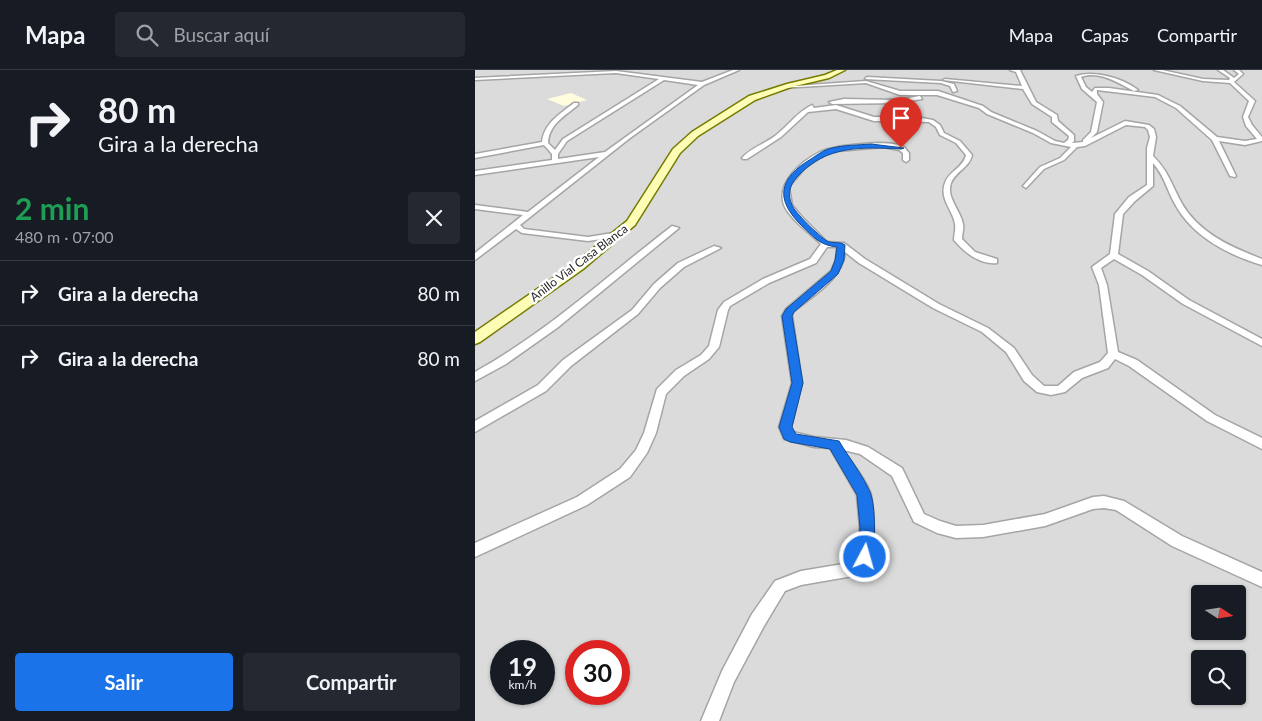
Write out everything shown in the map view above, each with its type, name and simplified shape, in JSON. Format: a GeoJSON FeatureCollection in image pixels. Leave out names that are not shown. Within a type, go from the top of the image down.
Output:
{"type":"FeatureCollection","features":[{"type":"Feature","properties":{"kind":"main road","name":"Anillo Vial Casa Blanca"},"geometry":{"type":"LineString","coordinates":[[475,339],[579,266],[631,223],[683,142],[708,124],[740,106],[782,87],[827,78],[842,70]]}},
{"type":"Feature","properties":{"kind":"street"},"geometry":{"type":"LineString","coordinates":[[475,257],[607,154],[702,84],[737,70]]}},
{"type":"Feature","properties":{"kind":"street"},"geometry":{"type":"LineString","coordinates":[[1012,70],[1017,72],[1026,88],[1026,94],[1035,104],[1055,116],[1055,122],[1072,136],[1071,142],[1065,145]]}},
{"type":"Feature","properties":{"kind":"street"},"geometry":{"type":"LineString","coordinates":[[1156,70],[1203,80],[1231,82],[1241,74],[1235,70]]}},
{"type":"Feature","properties":{"kind":"street"},"geometry":{"type":"LineString","coordinates":[[1165,70],[1180,76]]}},
{"type":"Feature","properties":{"kind":"street"},"geometry":{"type":"LineString","coordinates":[[1220,70],[1232,76],[1231,82]]}},
{"type":"Feature","properties":{"kind":"street"},"geometry":{"type":"LineString","coordinates":[[475,74],[482,72]]}},
{"type":"Feature","properties":{"kind":"street"},"geometry":{"type":"LineString","coordinates":[[475,79],[609,72],[702,84]]}},
{"type":"Feature","properties":{"kind":"street"},"geometry":{"type":"LineString","coordinates":[[1097,98],[1084,88],[1078,76],[1086,73],[1109,76],[1129,88],[1148,95]]}},
{"type":"Feature","properties":{"kind":"street"},"geometry":{"type":"LineString","coordinates":[[834,83],[870,78],[923,81],[949,84],[954,87],[955,91]]}},
{"type":"Feature","properties":{"kind":"street"},"geometry":{"type":"LineString","coordinates":[[555,157],[565,140],[663,79]]}},
{"type":"Feature","properties":{"kind":"street"},"geometry":{"type":"LineString","coordinates":[[923,81],[946,80],[1026,88]]}},
{"type":"Feature","properties":{"kind":"street"},"geometry":{"type":"LineString","coordinates":[[782,87],[866,82],[900,94],[942,94],[955,100],[981,107],[989,113],[1035,132],[1053,142],[1065,145],[1079,146],[1125,124],[1139,124],[1151,129],[1153,137],[1150,148],[1150,186],[1132,199],[1119,214],[1113,255],[1096,267],[1103,285],[1113,354],[1104,365],[1077,375],[1061,389],[1041,390],[1028,378],[1010,350],[985,330],[936,306],[862,261],[841,245],[825,244],[798,218],[788,205],[786,188],[794,175],[823,153],[837,149],[895,146],[901,148],[906,153],[906,160]]}},
{"type":"Feature","properties":{"kind":"street"},"geometry":{"type":"LineString","coordinates":[[1216,141],[1248,143],[1257,142],[1261,139],[1248,127],[1245,117],[1247,105],[1251,101],[1231,82]]}},
{"type":"Feature","properties":{"kind":"street"},"geometry":{"type":"LineString","coordinates":[[1026,186],[1042,168],[1062,159],[1094,132],[1097,125],[1100,102],[1093,90],[1099,88],[1148,95],[1164,99],[1178,107],[1216,141],[1233,176]]}},
{"type":"Feature","properties":{"kind":"street"},"geometry":{"type":"LineString","coordinates":[[745,158],[755,149],[780,136],[793,121],[807,110],[835,102],[863,100],[898,103],[942,94]]}},
{"type":"Feature","properties":{"kind":"street"},"geometry":{"type":"LineString","coordinates":[[555,157],[545,143],[544,136],[550,125],[576,104]]}},
{"type":"Feature","properties":{"kind":"street"},"geometry":{"type":"LineString","coordinates":[[807,110],[838,107],[874,119],[916,119],[927,120],[936,124],[942,134],[958,142],[969,155],[968,162],[952,176],[947,187],[950,206],[960,226],[958,240],[966,250],[977,256],[993,260]]}},
{"type":"Feature","properties":{"kind":"street"},"geometry":{"type":"LineString","coordinates":[[1216,141],[1253,148]]}},
{"type":"Feature","properties":{"kind":"street"},"geometry":{"type":"LineString","coordinates":[[475,156],[545,143]]}},
{"type":"Feature","properties":{"kind":"street"},"geometry":{"type":"LineString","coordinates":[[475,173],[555,157],[607,154]]}},
{"type":"Feature","properties":{"kind":"street"},"geometry":{"type":"LineString","coordinates":[[1151,157],[1162,168],[1182,210],[1191,221],[1213,240],[1262,262]]}},
{"type":"Feature","properties":{"kind":"street"},"geometry":{"type":"LineString","coordinates":[[475,178],[487,171]]}},
{"type":"Feature","properties":{"kind":"street"},"geometry":{"type":"LineString","coordinates":[[475,207],[530,214]]}},
{"type":"Feature","properties":{"kind":"street"},"geometry":{"type":"LineString","coordinates":[[516,225],[521,231],[588,240],[619,234]]}},
{"type":"Feature","properties":{"kind":"street"},"geometry":{"type":"LineString","coordinates":[[475,377],[547,331],[675,228]]}},
{"type":"Feature","properties":{"kind":"street"},"geometry":{"type":"LineString","coordinates":[[475,550],[582,501],[625,473],[641,454],[661,392],[679,373],[705,357],[714,347],[723,310],[727,304],[766,281],[813,261],[825,244]]}},
{"type":"Feature","properties":{"kind":"street"},"geometry":{"type":"LineString","coordinates":[[841,245],[840,260],[835,272],[789,311],[787,322],[797,383],[785,427],[788,436],[794,439],[846,445],[864,450],[897,472],[919,518],[937,527],[956,532],[983,531],[1045,520],[1093,503],[1103,502],[1119,505],[1177,541],[1262,580]]}},
{"type":"Feature","properties":{"kind":"street"},"geometry":{"type":"LineString","coordinates":[[475,427],[542,388],[567,363],[635,312],[657,286],[681,265],[717,248]]}},
{"type":"Feature","properties":{"kind":"street"},"geometry":{"type":"LineString","coordinates":[[1113,255],[1145,273],[1206,314],[1262,343]]}},
{"type":"Feature","properties":{"kind":"street"},"geometry":{"type":"LineString","coordinates":[[1113,354],[1133,363],[1211,418],[1262,444]]}},
{"type":"Feature","properties":{"kind":"street"},"geometry":{"type":"LineString","coordinates":[[710,721],[728,677],[758,620],[780,586],[801,578],[853,569],[865,557],[867,528],[864,494],[834,445]]}},
{"type":"Feature","properties":{"kind":"shaded area"},"geometry":{"type":"Polygon","coordinates":[[[475,70],[1262,70],[1262,721],[475,721],[475,70]]]}},
{"type":"Feature","properties":{"kind":"shaded area"},"geometry":{"type":"Polygon","coordinates":[[[571,93],[587,100],[564,106],[547,99],[571,93]]]}},
{"type":"Feature","properties":{"kind":"route"},"geometry":{"type":"LineString","coordinates":[[865,557],[867,528],[864,494],[834,445],[794,439],[788,436],[785,427],[797,383],[787,316],[789,311],[835,272],[840,260],[841,245],[825,244],[811,228],[798,218],[788,205],[786,188],[787,183],[803,167],[813,159],[831,150],[871,146],[895,146],[901,148]]}}]}
